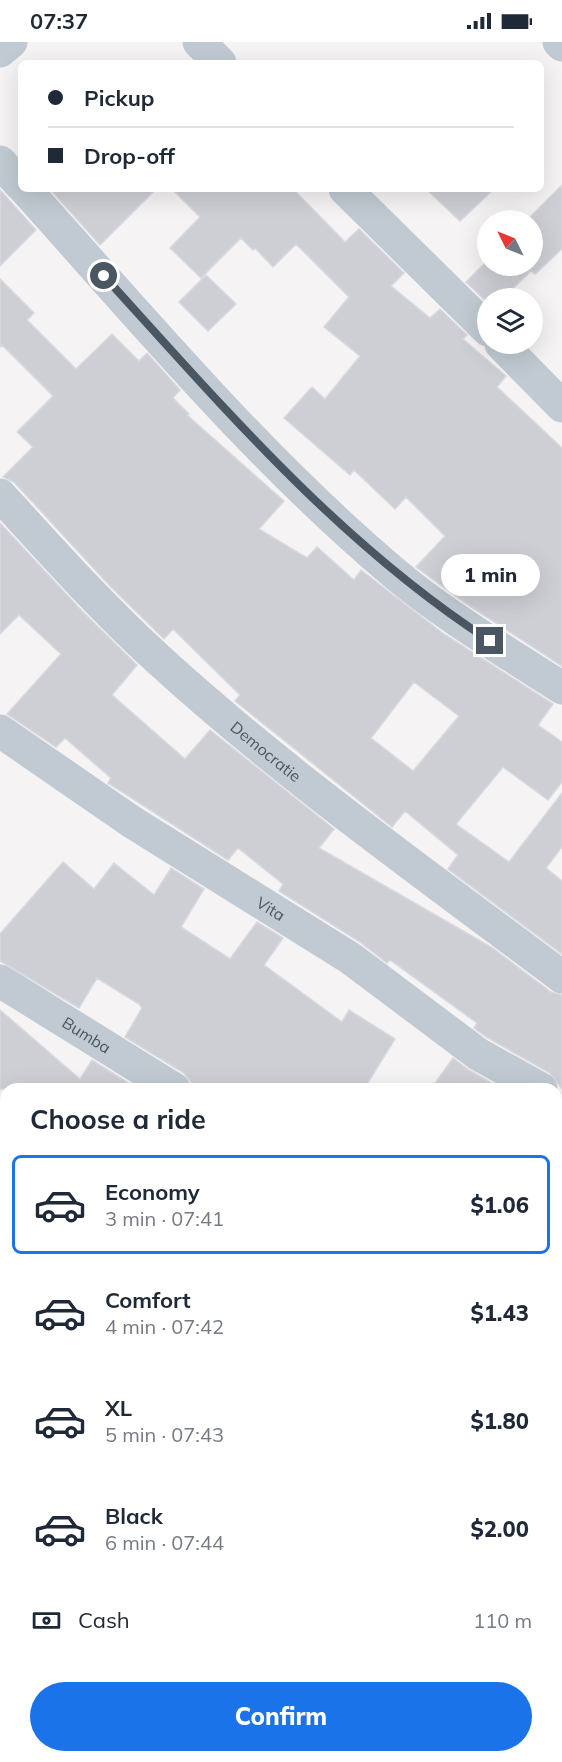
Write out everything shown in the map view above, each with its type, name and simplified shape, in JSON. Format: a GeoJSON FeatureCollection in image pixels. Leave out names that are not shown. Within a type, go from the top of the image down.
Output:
{"type":"FeatureCollection","features":[{"type":"Feature","properties":{"kind":"street"},"geometry":{"type":"LineString","coordinates":[[0,51],[11,42]]}},
{"type":"Feature","properties":{"kind":"street"},"geometry":{"type":"LineString","coordinates":[[199,42],[217,60]]}},
{"type":"Feature","properties":{"kind":"street"},"geometry":{"type":"LineString","coordinates":[[0,162],[18,182]]}},
{"type":"Feature","properties":{"kind":"street"},"geometry":{"type":"LineString","coordinates":[[28,192],[302,491],[395,574],[472,629],[562,688]]}},
{"type":"Feature","properties":{"kind":"street"},"geometry":{"type":"LineString","coordinates":[[348,192],[477,319]]}},
{"type":"Feature","properties":{"kind":"street"},"geometry":{"type":"LineString","coordinates":[[511,354],[562,406]]}},
{"type":"Feature","properties":{"kind":"street","name":"Democratie"},"geometry":{"type":"LineString","coordinates":[[0,495],[66,567],[157,658],[302,782],[562,976]]}},
{"type":"Feature","properties":{"kind":"street","name":"Vita"},"geometry":{"type":"LineString","coordinates":[[0,731],[132,822],[350,958],[478,1054],[530,1083]]}},
{"type":"Feature","properties":{"kind":"street","name":"Bumba"},"geometry":{"type":"LineString","coordinates":[[0,981],[164,1083]]}},
{"type":"Feature","properties":{"kind":"building"},"geometry":{"type":"Polygon","coordinates":[[[562,185],[562,249],[543,267],[543,210],[537,210],[562,185]]]}},
{"type":"Feature","properties":{"kind":"building"},"geometry":{"type":"Polygon","coordinates":[[[0,190],[36,230],[0,266],[0,190]]]}},
{"type":"Feature","properties":{"kind":"building"},"geometry":{"type":"Polygon","coordinates":[[[53,192],[153,192],[100,245],[53,192]]]}},
{"type":"Feature","properties":{"kind":"building"},"geometry":{"type":"Polygon","coordinates":[[[175,192],[296,192],[345,242],[359,229],[404,273],[391,286],[430,318],[440,309],[467,335],[463,339],[477,351],[477,354],[480,354],[506,376],[497,387],[562,448],[562,666],[465,603],[416,567],[445,536],[406,497],[395,509],[354,470],[350,475],[284,418],[312,387],[325,399],[360,356],[324,327],[349,297],[296,244],[273,267],[255,248],[253,250],[241,238],[201,278],[170,248],[200,217],[175,192]]]}},
{"type":"Feature","properties":{"kind":"building"},"geometry":{"type":"Polygon","coordinates":[[[429,192],[491,192],[460,221],[429,192]]]}},
{"type":"Feature","properties":{"kind":"building"},"geometry":{"type":"Polygon","coordinates":[[[477,271],[477,276],[526,276],[513,288],[477,288],[477,292],[466,282],[477,271]]]}},
{"type":"Feature","properties":{"kind":"building"},"geometry":{"type":"Polygon","coordinates":[[[206,275],[236,304],[208,331],[179,302],[206,275]]]}},
{"type":"Feature","properties":{"kind":"building"},"geometry":{"type":"Polygon","coordinates":[[[0,279],[34,313],[27,320],[76,369],[112,334],[139,361],[147,353],[180,390],[173,398],[189,414],[187,415],[284,501],[259,529],[307,558],[317,547],[354,580],[361,570],[444,634],[553,704],[538,725],[562,742],[562,782],[548,800],[503,767],[456,824],[509,862],[562,793],[562,847],[546,868],[562,881],[562,954],[448,869],[458,855],[405,811],[392,827],[235,701],[240,695],[173,629],[164,639],[110,586],[14,482],[3,477],[33,447],[17,432],[53,396],[2,345],[0,347],[0,279]],[[414,682],[371,738],[413,771],[459,716],[414,682]]]}},
{"type":"Feature","properties":{"kind":"building"},"geometry":{"type":"Polygon","coordinates":[[[0,523],[83,612],[137,665],[112,695],[185,759],[210,730],[334,829],[319,848],[491,947],[551,992],[562,995],[562,1083],[558,1083],[550,1073],[474,1028],[477,1023],[390,960],[387,963],[360,942],[279,891],[283,884],[238,848],[228,860],[108,783],[111,778],[65,738],[56,747],[7,714],[61,654],[19,615],[0,634],[0,523]]]}},
{"type":"Feature","properties":{"kind":"building"},"geometry":{"type":"Polygon","coordinates":[[[63,862],[94,889],[114,863],[154,895],[171,868],[204,889],[181,927],[230,959],[257,922],[283,938],[264,965],[342,1022],[349,1010],[395,1039],[368,1083],[192,1083],[184,1073],[125,1037],[142,1008],[139,1004],[97,978],[79,1008],[0,961],[0,934],[63,862]]]}},
{"type":"Feature","properties":{"kind":"building"},"geometry":{"type":"Polygon","coordinates":[[[0,1010],[80,1079],[92,1060],[128,1083],[0,1083],[0,1010]]]}},
{"type":"Feature","properties":{"kind":"building"},"geometry":{"type":"Polygon","coordinates":[[[453,1058],[492,1083],[435,1083],[453,1058]]]}},
{"type":"Feature","properties":{"kind":"route"},"geometry":{"type":"LineString","coordinates":[[104,276],[302,491],[395,574],[490,641]]}}]}
